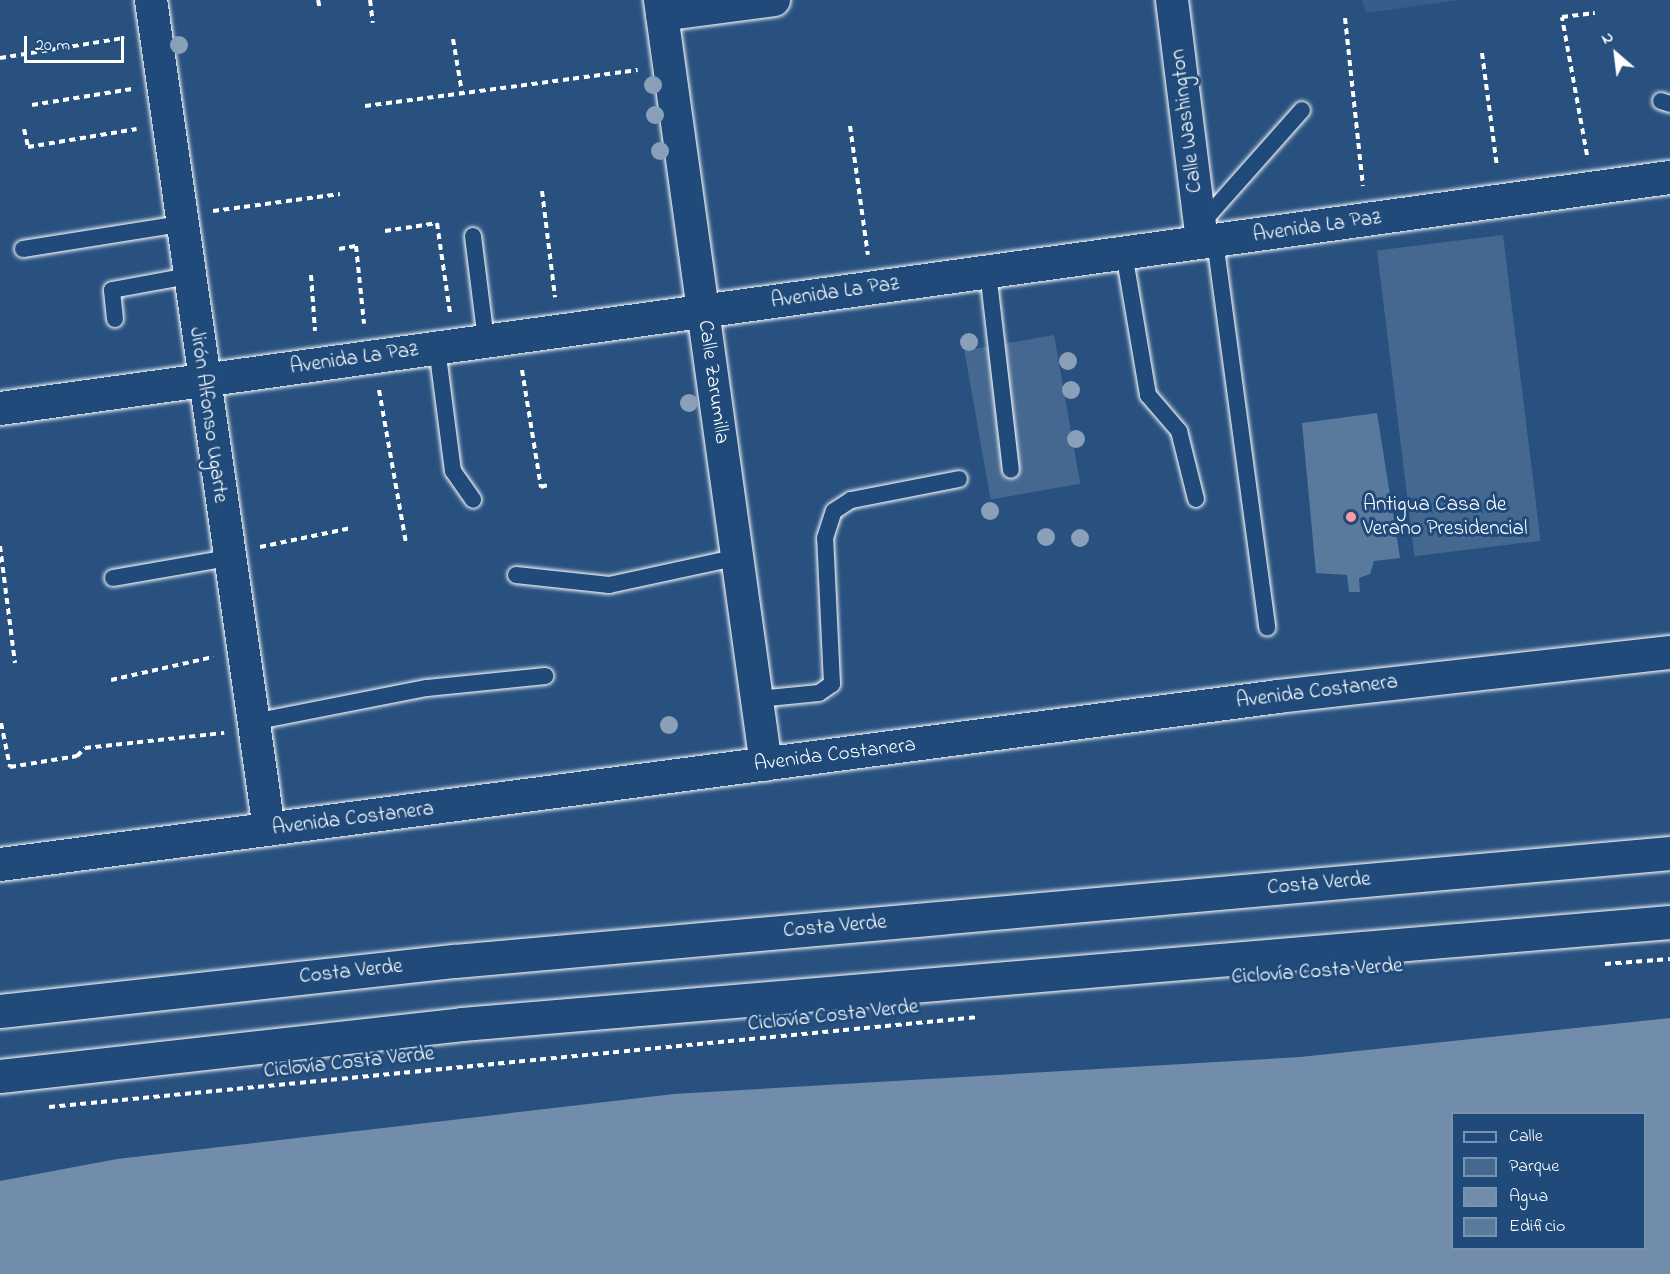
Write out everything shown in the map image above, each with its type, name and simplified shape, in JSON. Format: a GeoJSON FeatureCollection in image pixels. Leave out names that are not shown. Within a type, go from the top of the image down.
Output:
{"type":"FeatureCollection","features":[{"type":"Feature","properties":{"kind":"main road","name":"Avenida La Paz"},"geometry":{"type":"LineString","coordinates":[[0,408],[202,380],[444,334],[486,341],[1124,254],[1205,236],[1366,220],[1670,177]]}},
{"type":"Feature","properties":{"kind":"main road","name":"Avenida Costanera"},"geometry":{"type":"LineString","coordinates":[[0,864],[1277,696],[1670,652]]}},
{"type":"Feature","properties":{"kind":"main road","name":"Costa Verde"},"geometry":{"type":"LineString","coordinates":[[0,1011],[455,961],[1670,853]]}},
{"type":"Feature","properties":{"kind":"main road"},"geometry":{"type":"LineString","coordinates":[[0,1076],[462,1024],[1670,922]]}},
{"type":"Feature","properties":{"kind":"street","name":"Jirón Alfonso Ugarte"},"geometry":{"type":"LineString","coordinates":[[152,0],[202,380],[269,829]]}},
{"type":"Feature","properties":{"kind":"street"},"geometry":{"type":"LineString","coordinates":[[661,8],[774,0]]}},
{"type":"Feature","properties":{"kind":"street","name":"Calle Washington"},"geometry":{"type":"LineString","coordinates":[[1172,0],[1205,236]]}},
{"type":"Feature","properties":{"kind":"street","name":"Calle Zarumilla"},"geometry":{"type":"LineString","coordinates":[[661,8],[766,765]]}},
{"type":"Feature","properties":{"kind":"lane"},"geometry":{"type":"LineString","coordinates":[[1267,628],[1205,236],[1244,182],[1302,110]]}},
{"type":"Feature","properties":{"kind":"lane"},"geometry":{"type":"LineString","coordinates":[[23,249],[181,220]]}},
{"type":"Feature","properties":{"kind":"lane"},"geometry":{"type":"LineString","coordinates":[[473,236],[486,341]]}},
{"type":"Feature","properties":{"kind":"lane"},"geometry":{"type":"LineString","coordinates":[[1124,254],[1148,395],[1179,431],[1196,499]]}},
{"type":"Feature","properties":{"kind":"lane"},"geometry":{"type":"LineString","coordinates":[[988,272],[1011,470]]}},
{"type":"Feature","properties":{"kind":"lane"},"geometry":{"type":"LineString","coordinates":[[115,319],[112,290],[188,276]]}},
{"type":"Feature","properties":{"kind":"lane"},"geometry":{"type":"LineString","coordinates":[[444,334],[453,471],[473,500]]}},
{"type":"Feature","properties":{"kind":"lane"},"geometry":{"type":"LineString","coordinates":[[758,699],[819,693],[832,684],[825,538],[834,511],[851,500],[959,479]]}},
{"type":"Feature","properties":{"kind":"lane"},"geometry":{"type":"LineString","coordinates":[[113,578],[228,556]]}},
{"type":"Feature","properties":{"kind":"lane"},"geometry":{"type":"LineString","coordinates":[[516,575],[609,585],[738,557]]}},
{"type":"Feature","properties":{"kind":"lane"},"geometry":{"type":"LineString","coordinates":[[253,726],[427,688],[545,676]]}},
{"type":"Feature","properties":{"kind":"path"},"geometry":{"type":"LineString","coordinates":[[318,0],[320,9]]}},
{"type":"Feature","properties":{"kind":"path"},"geometry":{"type":"LineString","coordinates":[[369,0],[373,23]]}},
{"type":"Feature","properties":{"kind":"path"},"geometry":{"type":"LineString","coordinates":[[1592,187],[1562,17],[1595,13]]}},
{"type":"Feature","properties":{"kind":"path"},"geometry":{"type":"LineString","coordinates":[[1345,18],[1366,220]]}},
{"type":"Feature","properties":{"kind":"path"},"geometry":{"type":"LineString","coordinates":[[0,58],[156,32]]}},
{"type":"Feature","properties":{"kind":"path"},"geometry":{"type":"LineString","coordinates":[[453,39],[462,93]]}},
{"type":"Feature","properties":{"kind":"path"},"geometry":{"type":"LineString","coordinates":[[1482,53],[1502,201]]}},
{"type":"Feature","properties":{"kind":"path"},"geometry":{"type":"LineString","coordinates":[[365,106],[669,66]]}},
{"type":"Feature","properties":{"kind":"path"},"geometry":{"type":"LineString","coordinates":[[32,105],[163,85]]}},
{"type":"Feature","properties":{"kind":"path"},"geometry":{"type":"LineString","coordinates":[[24,129],[28,147],[168,124]]}},
{"type":"Feature","properties":{"kind":"path"},"geometry":{"type":"LineString","coordinates":[[850,126],[869,258]]}},
{"type":"Feature","properties":{"kind":"path"},"geometry":{"type":"LineString","coordinates":[[542,191],[555,305]]}},
{"type":"Feature","properties":{"kind":"path"},"geometry":{"type":"LineString","coordinates":[[181,220],[340,194]]}},
{"type":"Feature","properties":{"kind":"path"},"geometry":{"type":"LineString","coordinates":[[385,231],[436,223],[444,334]]}},
{"type":"Feature","properties":{"kind":"path"},"geometry":{"type":"LineString","coordinates":[[339,249],[356,246],[366,333]]}},
{"type":"Feature","properties":{"kind":"path"},"geometry":{"type":"LineString","coordinates":[[310,275],[316,340]]}},
{"type":"Feature","properties":{"kind":"path"},"geometry":{"type":"LineString","coordinates":[[521,364],[541,486],[551,484]]}},
{"type":"Feature","properties":{"kind":"path"},"geometry":{"type":"LineString","coordinates":[[379,388],[406,543]]}},
{"type":"Feature","properties":{"kind":"path"},"geometry":{"type":"LineString","coordinates":[[228,556],[351,528]]}},
{"type":"Feature","properties":{"kind":"path"},"geometry":{"type":"LineString","coordinates":[[0,546],[15,663]]}},
{"type":"Feature","properties":{"kind":"path"},"geometry":{"type":"LineString","coordinates":[[111,680],[242,650]]}},
{"type":"Feature","properties":{"kind":"path"},"geometry":{"type":"LineString","coordinates":[[1,723],[10,767],[77,756],[85,748],[253,726]]}},
{"type":"Feature","properties":{"kind":"path"},"geometry":{"type":"LineString","coordinates":[[1600,965],[1670,959]]}},
{"type":"Feature","properties":{"kind":"path","name":"Ciclovía Costa Verde"},"geometry":{"type":"LineString","coordinates":[[36,1109],[989,1016]]}},
{"type":"Feature","properties":{"kind":"shaded area"},"geometry":{"type":"Polygon","coordinates":[[[1362,0],[1460,0],[1366,13],[1362,0]]]}},
{"type":"Feature","properties":{"kind":"green space"},"geometry":{"type":"Polygon","coordinates":[[[1503,235],[1541,541],[1414,556],[1377,250],[1503,235]]]}},
{"type":"Feature","properties":{"kind":"green space"},"geometry":{"type":"Polygon","coordinates":[[[1054,335],[1080,484],[991,500],[964,351],[1054,335]]]}},
{"type":"Feature","properties":{"kind":"water"},"geometry":{"type":"Polygon","coordinates":[[[1670,1018],[1670,1274],[0,1274],[0,1181],[117,1159],[674,1094],[1300,1057],[1670,1018]]]}},
{"type":"Feature","properties":{"kind":"building"},"geometry":{"type":"Polygon","coordinates":[[[1377,413],[1400,558],[1374,561],[1370,574],[1359,578],[1360,592],[1349,592],[1347,575],[1316,573],[1302,423],[1377,413]]]}},
{"type":"Feature","properties":{"kind":"place","name":"Antigua Casa de Verano Presidencial"},"geometry":{"type":"Point","coordinates":[1351,517]}}]}
